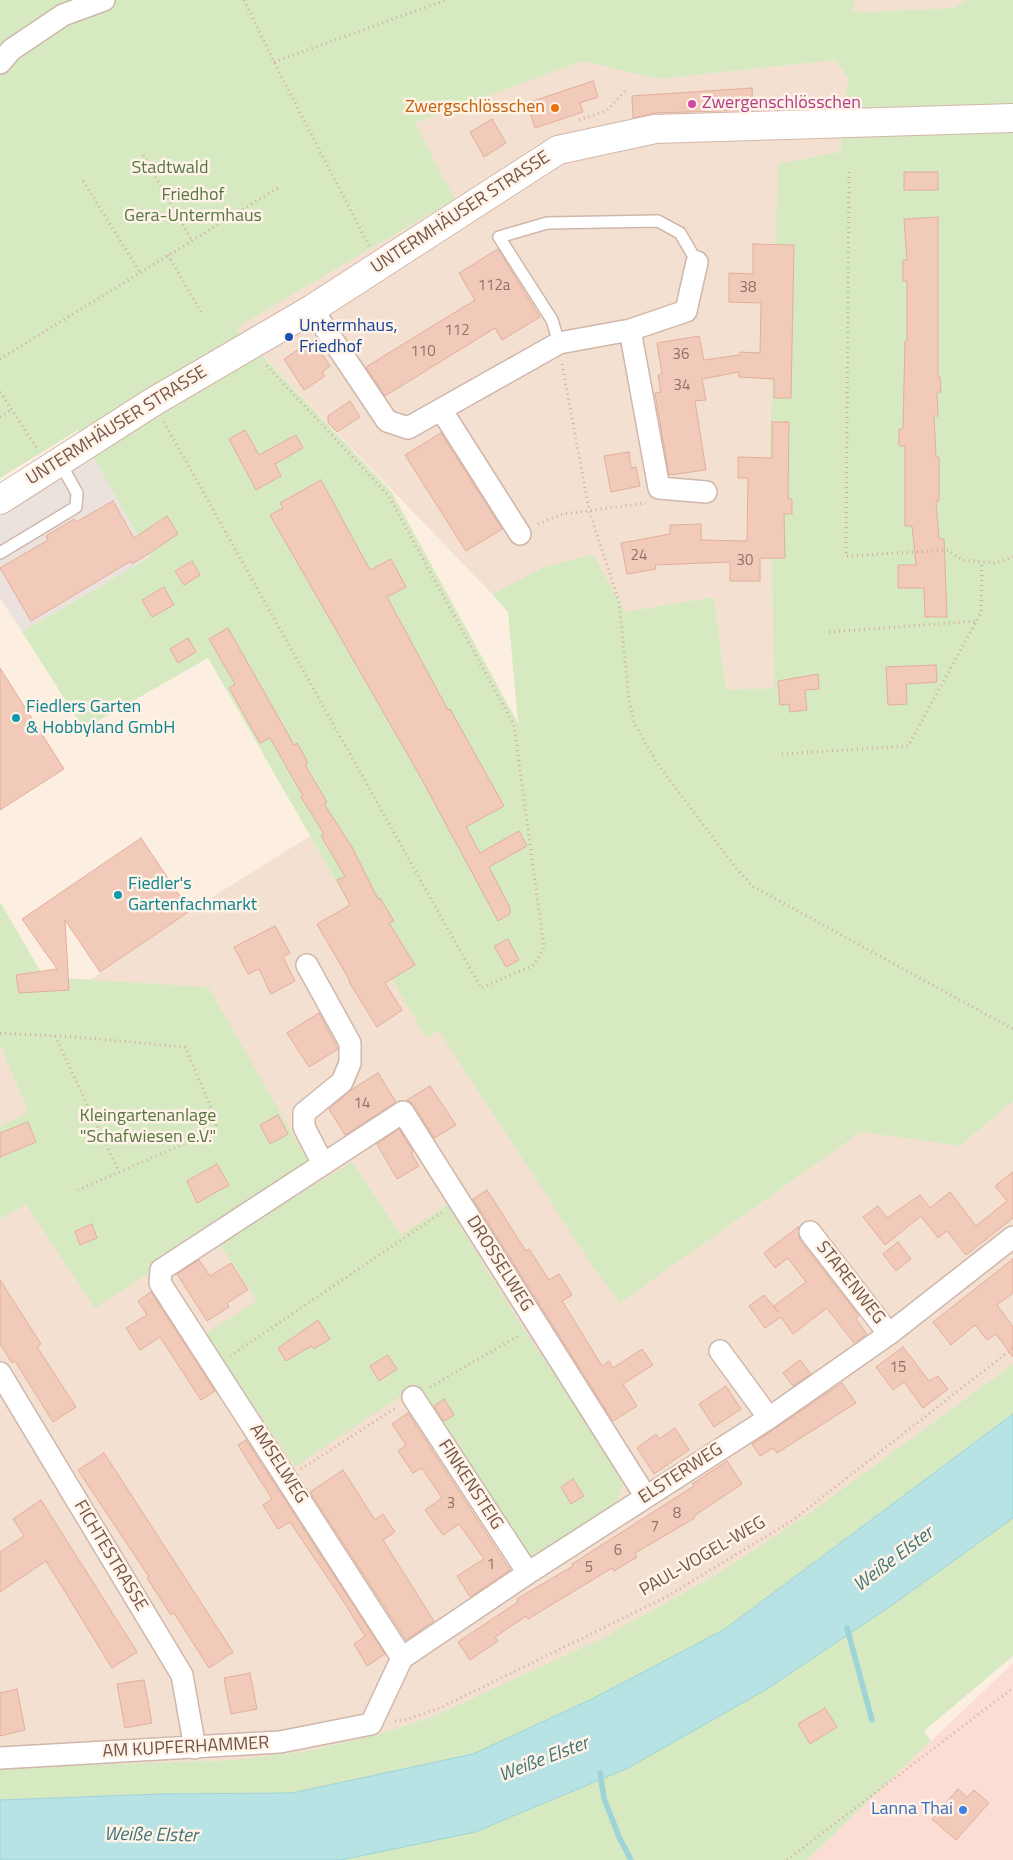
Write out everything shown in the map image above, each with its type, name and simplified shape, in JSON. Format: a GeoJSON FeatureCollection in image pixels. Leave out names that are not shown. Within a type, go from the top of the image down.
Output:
{"type":"FeatureCollection","features":[{"type":"Feature","properties":{"kind":"main road","name":"UNTERMHÄUSER STRASSE"},"geometry":{"type":"LineString","coordinates":[[0,500],[153,402],[312,310],[558,150],[655,129],[1013,118]]}},
{"type":"Feature","properties":{"kind":"street"},"geometry":{"type":"LineString","coordinates":[[0,63],[10,50],[63,15],[104,0]]}},
{"type":"Feature","properties":{"kind":"street"},"geometry":{"type":"LineString","coordinates":[[312,310],[387,420],[408,428],[442,411],[559,343],[630,330],[686,311],[697,262]]}},
{"type":"Feature","properties":{"kind":"street"},"geometry":{"type":"LineString","coordinates":[[630,330],[657,495],[706,492]]}},
{"type":"Feature","properties":{"kind":"street"},"geometry":{"type":"LineString","coordinates":[[442,411],[520,534]]}},
{"type":"Feature","properties":{"kind":"street"},"geometry":{"type":"LineString","coordinates":[[308,965],[350,1043],[350,1063],[342,1082],[304,1113],[304,1127],[323,1164]]}},
{"type":"Feature","properties":{"kind":"street","name":"DROSSELWEG"},"geometry":{"type":"LineString","coordinates":[[161,1270],[403,1112],[646,1496]]}},
{"type":"Feature","properties":{"kind":"street","name":"STARENWEG"},"geometry":{"type":"LineString","coordinates":[[810,1232],[889,1334]]}},
{"type":"Feature","properties":{"kind":"street","name":"ELSTERWEG"},"geometry":{"type":"LineString","coordinates":[[402,1658],[528,1573],[769,1418],[889,1334],[1013,1237]]}},
{"type":"Feature","properties":{"kind":"street","name":"AMSELWEG"},"geometry":{"type":"LineString","coordinates":[[161,1270],[160,1283],[402,1658]]}},
{"type":"Feature","properties":{"kind":"street"},"geometry":{"type":"LineString","coordinates":[[720,1352],[769,1418]]}},
{"type":"Feature","properties":{"kind":"street","name":"FICHTESTRASSE"},"geometry":{"type":"LineString","coordinates":[[0,1373],[182,1675],[196,1748]]}},
{"type":"Feature","properties":{"kind":"street","name":"FINKENSTEIG"},"geometry":{"type":"LineString","coordinates":[[413,1397],[528,1573]]}},
{"type":"Feature","properties":{"kind":"street"},"geometry":{"type":"LineString","coordinates":[[371,1724],[402,1658]]}},
{"type":"Feature","properties":{"kind":"street","name":"AM KUPFERHAMMER"},"geometry":{"type":"LineString","coordinates":[[0,1758],[280,1742],[371,1724]]}},
{"type":"Feature","properties":{"kind":"lane"},"geometry":{"type":"LineString","coordinates":[[559,343],[552,320],[500,237],[547,223],[658,221],[680,233],[697,262]]}},
{"type":"Feature","properties":{"kind":"lane"},"geometry":{"type":"LineString","coordinates":[[0,554],[76,507],[77,493],[54,464]]}},
{"type":"Feature","properties":{"kind":"path"},"geometry":{"type":"LineString","coordinates":[[244,0],[379,266]]}},
{"type":"Feature","properties":{"kind":"path"},"geometry":{"type":"LineString","coordinates":[[274,62],[446,0]]}},
{"type":"Feature","properties":{"kind":"path"},"geometry":{"type":"LineString","coordinates":[[571,122],[606,111],[625,91]]}},
{"type":"Feature","properties":{"kind":"path"},"geometry":{"type":"LineString","coordinates":[[143,155],[192,241]]}},
{"type":"Feature","properties":{"kind":"path"},"geometry":{"type":"LineString","coordinates":[[849,172],[846,556],[948,550],[962,560],[994,563],[1013,557]]}},
{"type":"Feature","properties":{"kind":"path"},"geometry":{"type":"LineString","coordinates":[[83,181],[140,272]]}},
{"type":"Feature","properties":{"kind":"path"},"geometry":{"type":"LineString","coordinates":[[0,359],[281,186]]}},
{"type":"Feature","properties":{"kind":"path"},"geometry":{"type":"LineString","coordinates":[[168,255],[202,314]]}},
{"type":"Feature","properties":{"kind":"path"},"geometry":{"type":"LineString","coordinates":[[559,343],[575,441],[589,510],[620,602],[629,700],[634,723],[659,766],[736,868],[752,886],[1013,1029]]}},
{"type":"Feature","properties":{"kind":"path"},"geometry":{"type":"LineString","coordinates":[[153,402],[481,988],[534,965],[544,948],[514,725],[388,495],[248,346]]}},
{"type":"Feature","properties":{"kind":"path"},"geometry":{"type":"LineString","coordinates":[[0,392],[54,464]]}},
{"type":"Feature","properties":{"kind":"path"},"geometry":{"type":"LineString","coordinates":[[0,417],[12,409]]}},
{"type":"Feature","properties":{"kind":"path"},"geometry":{"type":"LineString","coordinates":[[520,534],[563,514],[657,495]]}},
{"type":"Feature","properties":{"kind":"path"},"geometry":{"type":"LineString","coordinates":[[782,754],[908,746],[980,613],[982,562]]}},
{"type":"Feature","properties":{"kind":"path"},"geometry":{"type":"LineString","coordinates":[[829,632],[976,621]]}},
{"type":"Feature","properties":{"kind":"path"},"geometry":{"type":"LineString","coordinates":[[0,1033],[185,1047],[216,1121],[216,1130],[78,1190]]}},
{"type":"Feature","properties":{"kind":"path"},"geometry":{"type":"LineString","coordinates":[[55,1036],[119,1172]]}},
{"type":"Feature","properties":{"kind":"path"},"geometry":{"type":"LineString","coordinates":[[215,1366],[459,1201]]}},
{"type":"Feature","properties":{"kind":"path","name":"PAUL-VOGEL-WEG"},"geometry":{"type":"LineString","coordinates":[[371,1724],[408,1718],[442,1706],[666,1597],[793,1520],[1013,1348]]}},
{"type":"Feature","properties":{"kind":"path"},"geometry":{"type":"LineString","coordinates":[[787,1860],[1013,1688]]}},
{"type":"Feature","properties":{"kind":"shaded area"},"geometry":{"type":"Polygon","coordinates":[[[855,0],[968,0],[952,8],[861,12],[852,10],[855,0]]]}},
{"type":"Feature","properties":{"kind":"shaded area"},"geometry":{"type":"Polygon","coordinates":[[[836,60],[848,79],[840,152],[779,164],[770,450],[774,688],[726,690],[714,597],[625,612],[593,554],[542,568],[492,594],[236,328],[455,199],[415,123],[583,61],[658,79],[836,60]]]}},
{"type":"Feature","properties":{"kind":"shaded area"},"geometry":{"type":"Polygon","coordinates":[[[94,458],[150,557],[22,632],[0,598],[0,516],[94,458]]]}},
{"type":"Feature","properties":{"kind":"shaded area"},"geometry":{"type":"Polygon","coordinates":[[[310,836],[426,1038],[439,1030],[595,1270],[620,1303],[861,1132],[960,1146],[1013,1101],[1013,1364],[807,1515],[719,1573],[601,1639],[434,1716],[380,1734],[308,1751],[234,1760],[0,1768],[0,1219],[25,1203],[208,987],[90,980],[190,911],[310,836]]]}},
{"type":"Feature","properties":{"kind":"shaded area"},"geometry":{"type":"Polygon","coordinates":[[[0,1044],[28,1112],[0,1127],[0,1044]]]}},
{"type":"Feature","properties":{"kind":"shaded area"},"geometry":{"type":"Polygon","coordinates":[[[1013,1663],[1013,1860],[807,1860],[931,1741],[1013,1663]]]}},
{"type":"Feature","properties":{"kind":"green space"},"geometry":{"type":"Polygon","coordinates":[[[0,0],[855,0],[852,10],[861,12],[952,8],[968,0],[1013,0],[1013,1101],[960,1146],[861,1132],[620,1303],[595,1270],[439,1031],[426,1038],[208,658],[84,729],[22,632],[150,557],[78,430],[0,478],[0,0]],[[836,60],[658,79],[583,61],[415,123],[455,199],[236,328],[391,491],[518,723],[508,612],[492,594],[542,568],[593,554],[625,612],[714,597],[726,690],[774,688],[770,450],[778,164],[840,152],[848,79],[836,60]]]}},
{"type":"Feature","properties":{"kind":"green space","name":"Kleingartenanlage \"Schafwiesen e.V.\""},"geometry":{"type":"Polygon","coordinates":[[[0,902],[44,977],[208,987],[311,1166],[95,1308],[26,1204],[0,1219],[0,1127],[28,1112],[0,1044],[0,902]]]}},
{"type":"Feature","properties":{"kind":"green space"},"geometry":{"type":"Polygon","coordinates":[[[352,1162],[401,1235],[447,1205],[514,1314],[624,1481],[615,1508],[531,1562],[413,1388],[295,1467],[206,1334],[257,1301],[219,1243],[352,1162]]]}},
{"type":"Feature","properties":{"kind":"green space"},"geometry":{"type":"Polygon","coordinates":[[[1013,1364],[1013,1414],[725,1629],[592,1699],[473,1754],[292,1793],[160,1794],[0,1800],[0,1768],[234,1760],[308,1751],[380,1734],[434,1716],[601,1639],[719,1573],[807,1515],[1013,1364]]]}},
{"type":"Feature","properties":{"kind":"green space"},"geometry":{"type":"Polygon","coordinates":[[[1013,1518],[1013,1656],[924,1731],[931,1741],[807,1860],[341,1860],[475,1832],[628,1768],[767,1689],[892,1605],[1013,1518]]]}},
{"type":"Feature","properties":{"kind":"water","name":"Weiße Elster"},"geometry":{"type":"Polygon","coordinates":[[[1013,1414],[1013,1518],[892,1605],[767,1689],[628,1768],[475,1832],[341,1860],[0,1860],[0,1800],[160,1794],[292,1793],[473,1754],[592,1699],[725,1629],[1013,1414]]]}},
{"type":"Feature","properties":{"kind":"building","name":"Zwergschlösschen"},"geometry":{"type":"Polygon","coordinates":[[[593,81],[598,97],[580,103],[583,112],[535,128],[527,103],[593,81]]]}},
{"type":"Feature","properties":{"kind":"building","name":"Zwergenschlösschen"},"geometry":{"type":"Polygon","coordinates":[[[752,88],[753,110],[655,113],[633,118],[632,96],[752,88]]]}},
{"type":"Feature","properties":{"kind":"building"},"geometry":{"type":"Polygon","coordinates":[[[492,119],[506,143],[484,157],[470,132],[492,119]]]}},
{"type":"Feature","properties":{"kind":"building"},"geometry":{"type":"Polygon","coordinates":[[[904,172],[938,172],[938,190],[904,190],[904,172]]]}},
{"type":"Feature","properties":{"kind":"building"},"geometry":{"type":"Polygon","coordinates":[[[938,217],[938,377],[940,377],[941,392],[937,392],[938,416],[934,416],[936,457],[939,457],[939,501],[936,501],[939,539],[944,539],[947,617],[925,617],[924,588],[898,588],[898,565],[916,565],[912,526],[905,526],[905,446],[899,446],[899,429],[903,429],[905,341],[907,341],[907,281],[903,281],[903,260],[907,260],[904,219],[938,217]]]}},
{"type":"Feature","properties":{"kind":"building"},"geometry":{"type":"Polygon","coordinates":[[[753,244],[794,245],[791,398],[774,398],[774,379],[739,377],[739,372],[702,379],[706,400],[695,401],[706,470],[669,475],[655,393],[661,392],[658,375],[662,374],[657,343],[699,336],[704,360],[740,355],[740,352],[760,353],[761,303],[729,302],[729,273],[753,274],[753,244]]]}},
{"type":"Feature","properties":{"kind":"building"},"geometry":{"type":"Polygon","coordinates":[[[498,249],[540,317],[502,340],[495,328],[385,396],[366,367],[475,300],[459,273],[498,249]]]}},
{"type":"Feature","properties":{"kind":"building"},"geometry":{"type":"Polygon","coordinates":[[[313,340],[330,366],[322,372],[325,376],[304,390],[284,359],[313,340]]]}},
{"type":"Feature","properties":{"kind":"building"},"geometry":{"type":"Polygon","coordinates":[[[350,401],[360,417],[337,432],[328,423],[328,416],[350,401]]]}},
{"type":"Feature","properties":{"kind":"building"},"geometry":{"type":"Polygon","coordinates":[[[772,422],[789,422],[788,499],[792,499],[792,514],[784,514],[785,558],[760,558],[760,581],[730,581],[730,562],[655,565],[656,569],[627,574],[621,543],[670,534],[670,525],[701,524],[701,540],[747,541],[748,478],[738,478],[738,457],[772,458],[772,422]]]}},
{"type":"Feature","properties":{"kind":"building"},"geometry":{"type":"Polygon","coordinates":[[[245,430],[259,455],[296,435],[303,448],[275,464],[281,476],[256,490],[229,439],[245,430]]]}},
{"type":"Feature","properties":{"kind":"building"},"geometry":{"type":"Polygon","coordinates":[[[441,433],[502,529],[466,551],[405,455],[441,433]]]}},
{"type":"Feature","properties":{"kind":"building"},"geometry":{"type":"Polygon","coordinates":[[[629,452],[631,468],[636,467],[640,486],[611,492],[604,456],[629,452]]]}},
{"type":"Feature","properties":{"kind":"building"},"geometry":{"type":"Polygon","coordinates":[[[321,480],[370,570],[391,559],[406,587],[387,597],[448,710],[450,709],[504,806],[466,827],[480,853],[519,831],[527,846],[489,867],[510,908],[510,914],[498,921],[420,776],[270,515],[283,508],[280,503],[321,480]]]}},
{"type":"Feature","properties":{"kind":"building"},"geometry":{"type":"Polygon","coordinates":[[[113,501],[134,538],[167,516],[178,534],[132,564],[131,561],[31,621],[0,568],[48,540],[46,536],[74,519],[76,522],[113,501]]]}},
{"type":"Feature","properties":{"kind":"building"},"geometry":{"type":"Polygon","coordinates":[[[192,561],[200,575],[184,585],[175,571],[192,561]]]}},
{"type":"Feature","properties":{"kind":"building"},"geometry":{"type":"Polygon","coordinates":[[[164,587],[174,605],[152,617],[142,600],[164,587]]]}},
{"type":"Feature","properties":{"kind":"building"},"geometry":{"type":"Polygon","coordinates":[[[228,628],[294,745],[297,743],[308,763],[305,765],[327,802],[324,804],[352,847],[378,899],[380,898],[394,921],[389,923],[415,965],[385,983],[402,1010],[377,1027],[349,982],[317,924],[350,905],[337,880],[345,876],[321,836],[324,834],[301,797],[303,796],[270,738],[260,743],[229,688],[235,684],[209,639],[228,628]]]}},
{"type":"Feature","properties":{"kind":"building"},"geometry":{"type":"Polygon","coordinates":[[[188,638],[196,652],[178,663],[170,649],[188,638]]]}},
{"type":"Feature","properties":{"kind":"building"},"geometry":{"type":"Polygon","coordinates":[[[936,665],[937,682],[906,684],[907,704],[888,705],[886,667],[936,665]]]}},
{"type":"Feature","properties":{"kind":"building","name":"Fiedlers Garten & Hobbyland GmbH"},"geometry":{"type":"Polygon","coordinates":[[[0,668],[64,769],[0,810],[0,668]]]}},
{"type":"Feature","properties":{"kind":"building"},"geometry":{"type":"Polygon","coordinates":[[[818,674],[819,689],[805,690],[807,710],[790,712],[789,704],[780,705],[778,681],[818,674]]]}},
{"type":"Feature","properties":{"kind":"building","name":"Fiedler's Gartenfachmarkt"},"geometry":{"type":"Polygon","coordinates":[[[141,838],[190,911],[100,972],[65,920],[69,990],[19,993],[16,975],[57,969],[22,919],[141,838]]]}},
{"type":"Feature","properties":{"kind":"building"},"geometry":{"type":"Polygon","coordinates":[[[275,926],[290,953],[283,957],[295,981],[271,994],[259,969],[248,974],[234,947],[275,926]]]}},
{"type":"Feature","properties":{"kind":"building"},"geometry":{"type":"Polygon","coordinates":[[[508,939],[519,960],[506,967],[494,946],[508,939]]]}},
{"type":"Feature","properties":{"kind":"building"},"geometry":{"type":"Polygon","coordinates":[[[319,1013],[338,1049],[309,1067],[287,1033],[319,1013]]]}},
{"type":"Feature","properties":{"kind":"building"},"geometry":{"type":"Polygon","coordinates":[[[378,1073],[396,1102],[345,1135],[329,1109],[351,1090],[378,1073]]]}},
{"type":"Feature","properties":{"kind":"building"},"geometry":{"type":"Polygon","coordinates":[[[430,1086],[456,1125],[434,1138],[414,1105],[407,1100],[430,1086]]]}},
{"type":"Feature","properties":{"kind":"building"},"geometry":{"type":"Polygon","coordinates":[[[278,1115],[288,1134],[270,1144],[260,1125],[278,1115]]]}},
{"type":"Feature","properties":{"kind":"building"},"geometry":{"type":"Polygon","coordinates":[[[28,1122],[36,1142],[0,1157],[0,1133],[28,1122]]]}},
{"type":"Feature","properties":{"kind":"building"},"geometry":{"type":"Polygon","coordinates":[[[399,1129],[419,1166],[397,1179],[377,1144],[399,1129]]]}},
{"type":"Feature","properties":{"kind":"building"},"geometry":{"type":"Polygon","coordinates":[[[217,1164],[229,1185],[197,1203],[187,1181],[217,1164]]]}},
{"type":"Feature","properties":{"kind":"building"},"geometry":{"type":"Polygon","coordinates":[[[1013,1172],[1013,1218],[966,1255],[947,1231],[938,1238],[921,1216],[885,1245],[863,1217],[878,1206],[887,1218],[920,1195],[930,1208],[950,1192],[976,1226],[1007,1201],[995,1186],[1013,1172]]]}},
{"type":"Feature","properties":{"kind":"building"},"geometry":{"type":"Polygon","coordinates":[[[487,1190],[526,1251],[529,1249],[549,1280],[559,1274],[572,1295],[562,1301],[602,1366],[609,1361],[613,1368],[642,1349],[653,1365],[623,1384],[637,1406],[613,1421],[473,1199],[487,1190]]]}},
{"type":"Feature","properties":{"kind":"building"},"geometry":{"type":"Polygon","coordinates":[[[92,1224],[97,1238],[80,1245],[75,1231],[92,1224]]]}},
{"type":"Feature","properties":{"kind":"building"},"geometry":{"type":"Polygon","coordinates":[[[798,1227],[800,1240],[859,1316],[856,1319],[867,1334],[854,1343],[827,1308],[793,1334],[781,1317],[765,1328],[749,1306],[764,1295],[778,1312],[774,1306],[806,1282],[788,1258],[775,1268],[764,1253],[798,1227]]]}},
{"type":"Feature","properties":{"kind":"building"},"geometry":{"type":"Polygon","coordinates":[[[898,1242],[911,1259],[896,1271],[883,1254],[898,1242]]]}},
{"type":"Feature","properties":{"kind":"building"},"geometry":{"type":"Polygon","coordinates":[[[1013,1259],[1013,1293],[997,1305],[1013,1327],[1013,1357],[996,1334],[987,1340],[975,1325],[951,1345],[933,1322],[1013,1259]]]}},
{"type":"Feature","properties":{"kind":"building"},"geometry":{"type":"Polygon","coordinates":[[[199,1260],[210,1276],[231,1263],[248,1290],[227,1303],[229,1307],[207,1321],[177,1274],[199,1260]]]}},
{"type":"Feature","properties":{"kind":"building"},"geometry":{"type":"Polygon","coordinates":[[[0,1280],[41,1344],[37,1347],[76,1407],[53,1422],[15,1361],[12,1363],[0,1344],[0,1280]]]}},
{"type":"Feature","properties":{"kind":"building"},"geometry":{"type":"Polygon","coordinates":[[[151,1292],[215,1391],[201,1400],[160,1337],[140,1350],[126,1328],[147,1315],[138,1301],[151,1292]]]}},
{"type":"Feature","properties":{"kind":"building"},"geometry":{"type":"Polygon","coordinates":[[[318,1320],[330,1339],[314,1349],[311,1346],[286,1361],[278,1348],[318,1320]]]}},
{"type":"Feature","properties":{"kind":"building"},"geometry":{"type":"Polygon","coordinates":[[[903,1347],[929,1381],[938,1376],[948,1389],[923,1408],[904,1382],[893,1390],[876,1367],[903,1347]]]}},
{"type":"Feature","properties":{"kind":"building"},"geometry":{"type":"Polygon","coordinates":[[[388,1355],[397,1369],[379,1381],[370,1366],[388,1355]]]}},
{"type":"Feature","properties":{"kind":"building"},"geometry":{"type":"Polygon","coordinates":[[[800,1360],[811,1374],[793,1386],[783,1373],[800,1360]]]}},
{"type":"Feature","properties":{"kind":"building"},"geometry":{"type":"Polygon","coordinates":[[[842,1383],[856,1403],[777,1453],[773,1448],[760,1456],[752,1444],[842,1383]]]}},
{"type":"Feature","properties":{"kind":"building"},"geometry":{"type":"Polygon","coordinates":[[[726,1386],[741,1409],[714,1427],[699,1404],[726,1386]]]}},
{"type":"Feature","properties":{"kind":"building"},"geometry":{"type":"Polygon","coordinates":[[[444,1399],[454,1415],[444,1421],[434,1406],[444,1399]]]}},
{"type":"Feature","properties":{"kind":"building"},"geometry":{"type":"Polygon","coordinates":[[[408,1413],[510,1570],[470,1597],[457,1576],[484,1559],[459,1524],[443,1535],[425,1510],[442,1498],[422,1468],[413,1473],[398,1451],[406,1445],[392,1424],[408,1413]]]}},
{"type":"Feature","properties":{"kind":"building"},"geometry":{"type":"Polygon","coordinates":[[[675,1428],[689,1450],[654,1474],[637,1448],[656,1434],[659,1439],[675,1428]]]}},
{"type":"Feature","properties":{"kind":"building"},"geometry":{"type":"Polygon","coordinates":[[[246,1440],[385,1654],[367,1666],[354,1644],[365,1636],[342,1599],[290,1522],[278,1529],[263,1505],[272,1499],[238,1445],[246,1440]]]}},
{"type":"Feature","properties":{"kind":"building"},"geometry":{"type":"Polygon","coordinates":[[[104,1453],[233,1652],[209,1668],[174,1613],[171,1615],[147,1578],[149,1577],[78,1470],[104,1453]]]}},
{"type":"Feature","properties":{"kind":"building"},"geometry":{"type":"Polygon","coordinates":[[[727,1461],[742,1484],[694,1516],[695,1518],[635,1553],[637,1557],[614,1571],[612,1568],[528,1619],[526,1616],[495,1637],[498,1641],[470,1660],[458,1642],[518,1602],[517,1599],[573,1566],[572,1564],[694,1486],[692,1484],[727,1461]]]}},
{"type":"Feature","properties":{"kind":"building"},"geometry":{"type":"Polygon","coordinates":[[[343,1470],[375,1520],[383,1514],[395,1532],[383,1540],[434,1621],[406,1640],[310,1492],[343,1470]]]}},
{"type":"Feature","properties":{"kind":"building"},"geometry":{"type":"Polygon","coordinates":[[[573,1479],[584,1496],[571,1504],[561,1487],[573,1479]]]}},
{"type":"Feature","properties":{"kind":"building"},"geometry":{"type":"Polygon","coordinates":[[[41,1500],[137,1652],[112,1668],[46,1561],[0,1592],[0,1552],[24,1536],[13,1519],[41,1500]]]}},
{"type":"Feature","properties":{"kind":"building"},"geometry":{"type":"Polygon","coordinates":[[[250,1673],[257,1709],[231,1714],[224,1678],[250,1673]]]}},
{"type":"Feature","properties":{"kind":"building"},"geometry":{"type":"Polygon","coordinates":[[[144,1680],[152,1723],[125,1728],[117,1684],[144,1680]]]}},
{"type":"Feature","properties":{"kind":"building"},"geometry":{"type":"Polygon","coordinates":[[[17,1689],[25,1730],[0,1736],[0,1693],[17,1689]]]}},
{"type":"Feature","properties":{"kind":"building"},"geometry":{"type":"Polygon","coordinates":[[[825,1708],[837,1727],[810,1744],[798,1724],[825,1708]]]}},
{"type":"Feature","properties":{"kind":"building"},"geometry":{"type":"Polygon","coordinates":[[[958,1789],[967,1797],[974,1790],[989,1803],[956,1840],[932,1819],[958,1789]]]}},
{"type":"Feature","properties":{"kind":"waterway"},"geometry":{"type":"LineString","coordinates":[[847,1628],[872,1720]]}},
{"type":"Feature","properties":{"kind":"waterway"},"geometry":{"type":"LineString","coordinates":[[600,1773],[604,1798],[619,1837],[631,1860]]}},
{"type":"Feature","properties":{"kind":"place","name":"Zwergenschlösschen"},"geometry":{"type":"Point","coordinates":[692,104]}},
{"type":"Feature","properties":{"kind":"place","name":"Zwergschlösschen"},"geometry":{"type":"Point","coordinates":[555,108]}},
{"type":"Feature","properties":{"kind":"place","name":"Untermhaus, Friedhof"},"geometry":{"type":"Point","coordinates":[289,337]}},
{"type":"Feature","properties":{"kind":"place","name":"Fiedlers Garten & Hobbyland GmbH"},"geometry":{"type":"Point","coordinates":[16,718]}},
{"type":"Feature","properties":{"kind":"place","name":"Fiedler's Gartenfachmarkt"},"geometry":{"type":"Point","coordinates":[118,895]}},
{"type":"Feature","properties":{"kind":"place","name":"Lanna Thai"},"geometry":{"type":"Point","coordinates":[963,1810]}},
{"type":"Feature","properties":{"kind":"park label","name":"Stadtwald"},"geometry":{"type":"Point","coordinates":[170,169]}},
{"type":"Feature","properties":{"kind":"park label","name":"Friedhof Gera-Untermhaus"},"geometry":{"type":"Point","coordinates":[193,206]}}]}
